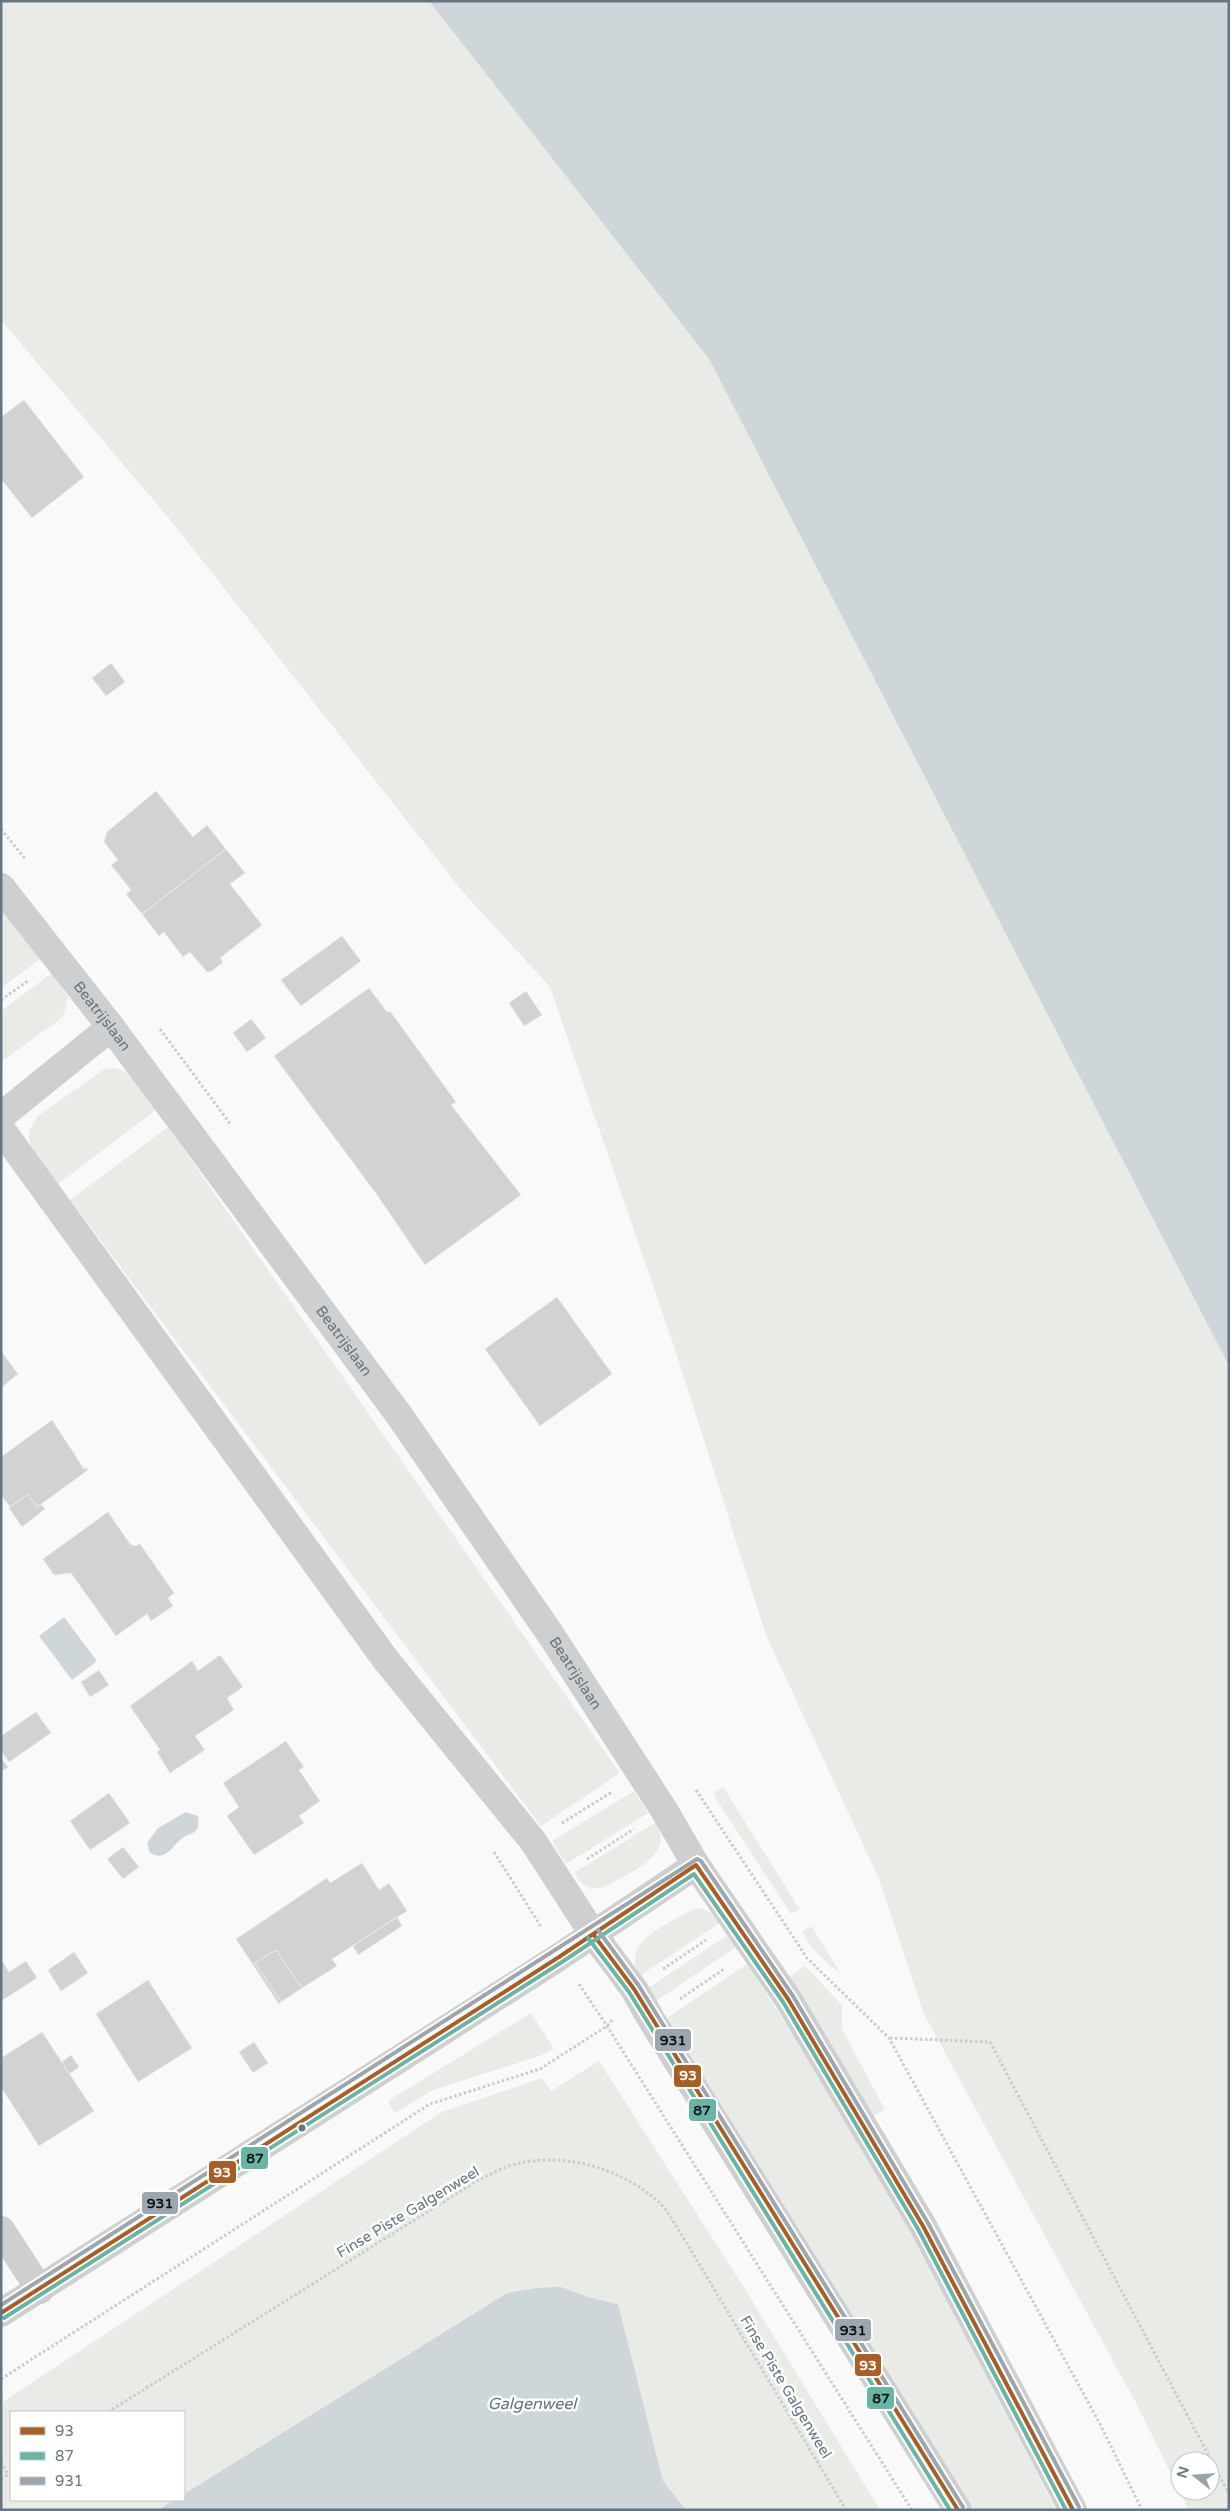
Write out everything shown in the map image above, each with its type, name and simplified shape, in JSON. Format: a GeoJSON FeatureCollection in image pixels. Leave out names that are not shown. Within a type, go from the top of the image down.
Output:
{"type":"FeatureCollection","features":[{"type":"Feature","properties":{"kind":"street","name":"Beatrijslaan"},"geometry":{"type":"LineString","coordinates":[[1,887],[111,1027],[399,1415],[551,1635],[664,1810],[696,1866],[788,2000],[923,2226],[1073,2510]]}},
{"type":"Feature","properties":{"kind":"street"},"geometry":{"type":"LineString","coordinates":[[1,1116],[111,1027]]}},
{"type":"Feature","properties":{"kind":"street"},"geometry":{"type":"LineString","coordinates":[[1,1128],[386,1660],[533,1842],[593,1934],[634,1989],[650,2018],[958,2510]]}},
{"type":"Feature","properties":{"kind":"street"},"geometry":{"type":"LineString","coordinates":[[1,2313],[40,2290],[696,1866]]}},
{"type":"Feature","properties":{"kind":"street"},"geometry":{"type":"LineString","coordinates":[[1,2230],[40,2290]]}},
{"type":"Feature","properties":{"kind":"path"},"geometry":{"type":"LineString","coordinates":[[533,1842],[641,1774]]}},
{"type":"Feature","properties":{"kind":"path"},"geometry":{"type":"LineString","coordinates":[[522,1899],[695,1789]]}},
{"type":"Feature","properties":{"kind":"path"},"geometry":{"type":"LineString","coordinates":[[1,2379],[430,2104],[540,2069],[607,2026],[634,1989],[766,1898],[806,1958],[889,2038],[1100,2424],[1142,2510]]}},
{"type":"Feature","properties":{"kind":"path"},"geometry":{"type":"LineString","coordinates":[[650,2018],[754,1950]]}},
{"type":"Feature","properties":{"kind":"path"},"geometry":{"type":"LineString","coordinates":[[607,2026],[912,2510]]}},
{"type":"Feature","properties":{"kind":"path"},"geometry":{"type":"LineString","coordinates":[[889,2038],[990,2042],[1229,2494]]}},
{"type":"Feature","properties":{"kind":"path","name":"Finse Piste Galgenweel"},"geometry":{"type":"LineString","coordinates":[[110,2411],[477,2181],[514,2164],[568,2160],[607,2170],[637,2186],[660,2203],[683,2237],[846,2510]]}},
{"type":"Feature","properties":{"kind":"path"},"geometry":{"type":"LineString","coordinates":[[1,2462],[10,2474],[1,2480]]}},
{"type":"Feature","properties":{"kind":"shaded area"},"geometry":{"type":"Polygon","coordinates":[[[1,1],[429,1],[709,359],[1229,1366],[1229,2510],[1189,2510],[1185,2501],[1220,2501],[1220,2451],[1170,2451],[1170,2472],[1137,2405],[923,2012],[879,1879],[766,1635],[675,1349],[550,987],[463,892],[172,522],[1,320],[1,1]]]}},
{"type":"Feature","properties":{"kind":"shaded area"},"geometry":{"type":"Polygon","coordinates":[[[1,907],[42,958],[1,988],[1,907]]]}},
{"type":"Feature","properties":{"kind":"shaded area"},"geometry":{"type":"Polygon","coordinates":[[[52,973],[68,997],[64,1014],[59,1020],[1,1062],[1,1011],[52,973]]]}},
{"type":"Feature","properties":{"kind":"shaded area"},"geometry":{"type":"Polygon","coordinates":[[[114,1068],[134,1079],[156,1110],[58,1184],[33,1149],[30,1143],[29,1132],[38,1116],[103,1070],[114,1068]]]}},
{"type":"Feature","properties":{"kind":"shaded area"},"geometry":{"type":"Polygon","coordinates":[[[168,1127],[620,1773],[541,1826],[70,1200],[168,1127]]]}},
{"type":"Feature","properties":{"kind":"shaded area"},"geometry":{"type":"Polygon","coordinates":[[[723,1787],[800,1910],[791,1914],[713,1794],[723,1787]]]}},
{"type":"Feature","properties":{"kind":"shaded area"},"geometry":{"type":"Polygon","coordinates":[[[634,1791],[648,1813],[566,1864],[552,1841],[634,1791]]]}},
{"type":"Feature","properties":{"kind":"shaded area"},"geometry":{"type":"Polygon","coordinates":[[[656,1822],[660,1834],[660,1845],[654,1854],[636,1870],[599,1888],[586,1886],[574,1873],[656,1822]]]}},
{"type":"Feature","properties":{"kind":"shaded area"},"geometry":{"type":"Polygon","coordinates":[[[699,1908],[712,1913],[720,1923],[639,1976],[635,1963],[636,1953],[641,1944],[659,1928],[691,1910],[699,1908]]]}},
{"type":"Feature","properties":{"kind":"shaded area"},"geometry":{"type":"Polygon","coordinates":[[[811,1926],[841,1974],[819,1955],[802,1932],[811,1926]]]}},
{"type":"Feature","properties":{"kind":"shaded area"},"geometry":{"type":"Polygon","coordinates":[[[728,1935],[736,1947],[656,2001],[648,1988],[728,1935]]]}},
{"type":"Feature","properties":{"kind":"shaded area"},"geometry":{"type":"Polygon","coordinates":[[[747,1964],[840,2107],[937,2281],[1056,2510],[975,2510],[667,2018],[747,1964]]]}},
{"type":"Feature","properties":{"kind":"shaded area"},"geometry":{"type":"Polygon","coordinates":[[[805,1966],[842,2005],[842,2029],[885,2110],[874,2116],[789,1977],[805,1966]]]}},
{"type":"Feature","properties":{"kind":"shaded area"},"geometry":{"type":"Polygon","coordinates":[[[531,2013],[554,2049],[540,2056],[433,2090],[395,2113],[388,2101],[531,2013]]]}},
{"type":"Feature","properties":{"kind":"shaded area"},"geometry":{"type":"Polygon","coordinates":[[[599,2061],[743,2286],[880,2510],[686,2510],[663,2481],[618,2304],[588,2297],[561,2287],[507,2293],[185,2493],[185,2411],[10,2411],[10,2501],[172,2501],[158,2510],[1,2510],[1,2403],[440,2113],[542,2078],[551,2091],[599,2061]]]}},
{"type":"Feature","properties":{"kind":"water"},"geometry":{"type":"Polygon","coordinates":[[[429,1],[1229,1],[1229,1366],[709,359],[429,1]]]}},
{"type":"Feature","properties":{"kind":"water"},"geometry":{"type":"Polygon","coordinates":[[[64,1617],[97,1661],[72,1680],[39,1636],[64,1617]]]}},
{"type":"Feature","properties":{"kind":"water"},"geometry":{"type":"Polygon","coordinates":[[[186,1812],[198,1816],[196,1831],[183,1838],[163,1855],[159,1856],[150,1853],[147,1843],[158,1828],[186,1812]]]}},
{"type":"Feature","properties":{"kind":"water","name":"Galgenweel"},"geometry":{"type":"Polygon","coordinates":[[[561,2287],[588,2297],[618,2304],[663,2481],[686,2510],[158,2510],[172,2501],[185,2501],[185,2493],[507,2293],[537,2288],[561,2287]]]}},
{"type":"Feature","properties":{"kind":"building"},"geometry":{"type":"Polygon","coordinates":[[[24,400],[84,477],[32,518],[1,479],[1,417],[24,400]]]}},
{"type":"Feature","properties":{"kind":"building"},"geometry":{"type":"Polygon","coordinates":[[[111,663],[125,682],[106,696],[92,678],[111,663]]]}},
{"type":"Feature","properties":{"kind":"building"},"geometry":{"type":"Polygon","coordinates":[[[156,791],[193,837],[207,825],[226,849],[142,914],[126,894],[131,890],[111,865],[118,860],[104,842],[107,832],[156,791]]]}},
{"type":"Feature","properties":{"kind":"building"},"geometry":{"type":"Polygon","coordinates":[[[226,849],[245,873],[230,884],[262,925],[220,958],[223,962],[212,971],[207,972],[190,952],[183,957],[164,932],[159,936],[142,914],[226,849]]]}},
{"type":"Feature","properties":{"kind":"building"},"geometry":{"type":"Polygon","coordinates":[[[342,936],[361,961],[301,1006],[281,980],[342,936]]]}},
{"type":"Feature","properties":{"kind":"building"},"geometry":{"type":"Polygon","coordinates":[[[369,988],[387,1012],[390,1011],[456,1102],[451,1105],[521,1195],[425,1265],[375,1192],[274,1056],[369,988]]]}},
{"type":"Feature","properties":{"kind":"building"},"geometry":{"type":"Polygon","coordinates":[[[526,991],[542,1015],[524,1026],[509,1003],[526,991]]]}},
{"type":"Feature","properties":{"kind":"building"},"geometry":{"type":"Polygon","coordinates":[[[251,1019],[266,1038],[247,1052],[233,1033],[251,1019]]]}},
{"type":"Feature","properties":{"kind":"building"},"geometry":{"type":"Polygon","coordinates":[[[557,1297],[612,1374],[540,1426],[485,1349],[557,1297]]]}},
{"type":"Feature","properties":{"kind":"building"},"geometry":{"type":"Polygon","coordinates":[[[1,1351],[18,1374],[1,1388],[1,1351]]]}},
{"type":"Feature","properties":{"kind":"building"},"geometry":{"type":"Polygon","coordinates":[[[52,1420],[84,1469],[87,1468],[88,1470],[37,1507],[28,1494],[10,1507],[1,1495],[1,1457],[52,1420]]]}},
{"type":"Feature","properties":{"kind":"building"},"geometry":{"type":"Polygon","coordinates":[[[28,1494],[37,1507],[41,1504],[45,1509],[22,1527],[9,1508],[28,1494]]]}},
{"type":"Feature","properties":{"kind":"building"},"geometry":{"type":"Polygon","coordinates":[[[108,1512],[130,1544],[135,1546],[140,1544],[174,1593],[168,1598],[173,1606],[151,1621],[147,1614],[116,1636],[71,1573],[54,1575],[43,1559],[108,1512]]]}},
{"type":"Feature","properties":{"kind":"building"},"geometry":{"type":"Polygon","coordinates":[[[220,1655],[243,1687],[227,1698],[234,1710],[195,1736],[205,1750],[170,1773],[157,1752],[160,1750],[130,1706],[192,1661],[198,1671],[220,1655]]]}},
{"type":"Feature","properties":{"kind":"building"},"geometry":{"type":"Polygon","coordinates":[[[99,1670],[109,1685],[90,1697],[81,1682],[99,1670]]]}},
{"type":"Feature","properties":{"kind":"building"},"geometry":{"type":"Polygon","coordinates":[[[36,1712],[51,1733],[9,1762],[1,1751],[1,1736],[36,1712]]]}},
{"type":"Feature","properties":{"kind":"building"},"geometry":{"type":"Polygon","coordinates":[[[286,1741],[304,1767],[299,1770],[320,1801],[299,1816],[304,1823],[254,1855],[227,1816],[239,1807],[223,1783],[286,1741]]]}},
{"type":"Feature","properties":{"kind":"building"},"geometry":{"type":"Polygon","coordinates":[[[1,1758],[8,1767],[1,1772],[1,1758]]]}},
{"type":"Feature","properties":{"kind":"building"},"geometry":{"type":"Polygon","coordinates":[[[109,1793],[130,1823],[90,1850],[70,1821],[109,1793]]]}},
{"type":"Feature","properties":{"kind":"building"},"geometry":{"type":"Polygon","coordinates":[[[123,1847],[139,1867],[123,1879],[107,1859],[123,1847]]]}},
{"type":"Feature","properties":{"kind":"building"},"geometry":{"type":"Polygon","coordinates":[[[362,1863],[379,1890],[389,1883],[407,1911],[332,1959],[337,1966],[302,1988],[276,1950],[255,1963],[281,2002],[279,2004],[236,1939],[327,1878],[330,1883],[362,1863]]]}},
{"type":"Feature","properties":{"kind":"building"},"geometry":{"type":"Polygon","coordinates":[[[397,1917],[402,1926],[358,1955],[353,1946],[397,1917]]]}},
{"type":"Feature","properties":{"kind":"building"},"geometry":{"type":"Polygon","coordinates":[[[276,1950],[302,1988],[281,2002],[255,1963],[276,1950]]]}},
{"type":"Feature","properties":{"kind":"building"},"geometry":{"type":"Polygon","coordinates":[[[74,1952],[88,1973],[61,1991],[48,1970],[74,1952]]]}},
{"type":"Feature","properties":{"kind":"building"},"geometry":{"type":"Polygon","coordinates":[[[1,1959],[9,1972],[26,1961],[37,1978],[1,2001],[1,1959]]]}},
{"type":"Feature","properties":{"kind":"building"},"geometry":{"type":"Polygon","coordinates":[[[148,1980],[192,2048],[138,2082],[96,2014],[148,1980]]]}},
{"type":"Feature","properties":{"kind":"building"},"geometry":{"type":"Polygon","coordinates":[[[42,2032],[94,2111],[39,2146],[1,2087],[1,2058],[42,2032]]]}},
{"type":"Feature","properties":{"kind":"building"},"geometry":{"type":"Polygon","coordinates":[[[254,2042],[268,2063],[253,2073],[239,2052],[254,2042]]]}},
{"type":"Feature","properties":{"kind":"building"},"geometry":{"type":"Polygon","coordinates":[[[71,2055],[79,2067],[69,2074],[62,2062],[71,2055]]]}},
{"type":"Feature","properties":{"kind":"transit line","name":"931"},"geometry":{"type":"LineString","coordinates":[[1,2305],[697,1859],[701,1861],[793,1996],[928,2223],[1079,2507]]}},
{"type":"Feature","properties":{"kind":"transit line","name":"93"},"geometry":{"type":"LineString","coordinates":[[1,2313],[559,1957],[696,1865],[788,1999],[923,2226],[1073,2510]]}},
{"type":"Feature","properties":{"kind":"transit line","name":"87"},"geometry":{"type":"LineString","coordinates":[[4,2318],[562,1962],[694,1874],[783,2002],[918,2229],[1066,2510]]}},
{"type":"Feature","properties":{"kind":"transit line","name":"931"},"geometry":{"type":"LineString","coordinates":[[598,1930],[639,1986],[963,2507]]}},
{"type":"Feature","properties":{"kind":"transit line","name":"93"},"geometry":{"type":"LineString","coordinates":[[593,1934],[634,1989],[958,2510]]}},
{"type":"Feature","properties":{"kind":"transit line","name":"87"},"geometry":{"type":"LineString","coordinates":[[588,1938],[629,1992],[950,2510]]}}]}
